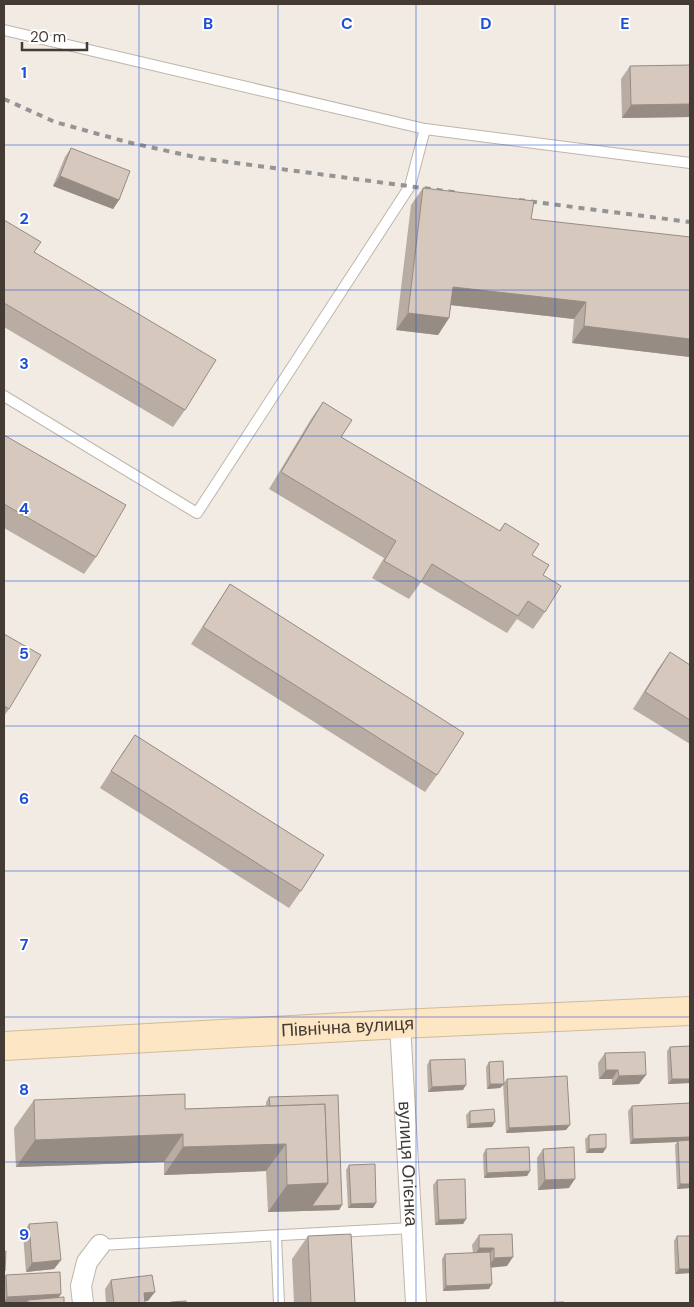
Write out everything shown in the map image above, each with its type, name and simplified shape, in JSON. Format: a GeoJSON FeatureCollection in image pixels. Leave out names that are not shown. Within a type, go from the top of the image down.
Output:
{"type":"FeatureCollection","features":[{"type":"Feature","properties":{"kind":"main road","name":"Північна вулиця"},"geometry":{"type":"LineString","coordinates":[[4,1046],[400,1024],[690,1011]]}},
{"type":"Feature","properties":{"kind":"street","name":"вулиця Огієнка"},"geometry":{"type":"LineString","coordinates":[[400,1024],[416,1303]]}},
{"type":"Feature","properties":{"kind":"street"},"geometry":{"type":"LineString","coordinates":[[83,1303],[81,1286],[87,1262],[100,1245]]}},
{"type":"Feature","properties":{"kind":"lane"},"geometry":{"type":"LineString","coordinates":[[5,32],[425,129],[690,163]]}},
{"type":"Feature","properties":{"kind":"lane"},"geometry":{"type":"LineString","coordinates":[[4,396],[198,512],[410,186],[425,129]]}},
{"type":"Feature","properties":{"kind":"lane"},"geometry":{"type":"LineString","coordinates":[[100,1245],[412,1228]]}},
{"type":"Feature","properties":{"kind":"lane"},"geometry":{"type":"LineString","coordinates":[[276,1236],[279,1303]]}},
{"type":"Feature","properties":{"kind":"building"},"geometry":{"type":"Polygon","coordinates":[[[690,65],[690,104],[631,105],[630,66],[690,65]]]}},
{"type":"Feature","properties":{"kind":"building"},"geometry":{"type":"Polygon","coordinates":[[[71,148],[130,171],[119,200],[60,176],[71,148]]]}},
{"type":"Feature","properties":{"kind":"building"},"geometry":{"type":"Polygon","coordinates":[[[423,188],[534,201],[531,219],[690,237],[690,339],[584,326],[586,302],[453,287],[449,318],[408,313],[423,188]]]}},
{"type":"Feature","properties":{"kind":"building"},"geometry":{"type":"Polygon","coordinates":[[[4,220],[41,242],[34,252],[216,360],[185,410],[4,303],[4,220]]]}},
{"type":"Feature","properties":{"kind":"building"},"geometry":{"type":"Polygon","coordinates":[[[323,402],[352,420],[341,437],[500,531],[505,523],[539,544],[532,555],[549,565],[543,575],[561,586],[545,612],[528,601],[518,616],[432,564],[421,582],[384,561],[396,541],[281,472],[323,402]]]}},
{"type":"Feature","properties":{"kind":"building"},"geometry":{"type":"Polygon","coordinates":[[[4,435],[126,505],[96,557],[4,504],[4,435]]]}},
{"type":"Feature","properties":{"kind":"building"},"geometry":{"type":"Polygon","coordinates":[[[230,584],[464,733],[437,775],[203,627],[230,584]]]}},
{"type":"Feature","properties":{"kind":"building"},"geometry":{"type":"Polygon","coordinates":[[[4,634],[41,655],[9,709],[4,706],[4,634]]]}},
{"type":"Feature","properties":{"kind":"building"},"geometry":{"type":"Polygon","coordinates":[[[670,652],[690,665],[690,720],[645,692],[670,652]]]}},
{"type":"Feature","properties":{"kind":"building"},"geometry":{"type":"Polygon","coordinates":[[[135,735],[324,855],[301,891],[111,771],[135,735]]]}},
{"type":"Feature","properties":{"kind":"building"},"geometry":{"type":"Polygon","coordinates":[[[690,1046],[690,1079],[672,1079],[670,1047],[690,1046]]]}},
{"type":"Feature","properties":{"kind":"building"},"geometry":{"type":"Polygon","coordinates":[[[645,1052],[646,1075],[619,1076],[618,1070],[606,1070],[605,1053],[645,1052]]]}},
{"type":"Feature","properties":{"kind":"building"},"geometry":{"type":"Polygon","coordinates":[[[465,1059],[466,1085],[432,1087],[430,1060],[465,1059]]]}},
{"type":"Feature","properties":{"kind":"building"},"geometry":{"type":"Polygon","coordinates":[[[503,1061],[504,1084],[490,1084],[489,1062],[503,1061]]]}},
{"type":"Feature","properties":{"kind":"building"},"geometry":{"type":"Polygon","coordinates":[[[567,1076],[570,1125],[509,1128],[507,1079],[567,1076]]]}},
{"type":"Feature","properties":{"kind":"building"},"geometry":{"type":"Polygon","coordinates":[[[185,1094],[185,1109],[325,1104],[328,1183],[287,1185],[286,1144],[183,1147],[183,1134],[35,1140],[34,1100],[185,1094]]]}},
{"type":"Feature","properties":{"kind":"building"},"geometry":{"type":"Polygon","coordinates":[[[338,1095],[342,1205],[312,1206],[328,1183],[325,1104],[270,1106],[269,1097],[338,1095]]]}},
{"type":"Feature","properties":{"kind":"building"},"geometry":{"type":"Polygon","coordinates":[[[690,1103],[690,1137],[633,1139],[632,1106],[690,1103]]]}},
{"type":"Feature","properties":{"kind":"building"},"geometry":{"type":"Polygon","coordinates":[[[494,1109],[495,1122],[470,1124],[470,1111],[494,1109]]]}},
{"type":"Feature","properties":{"kind":"building"},"geometry":{"type":"Polygon","coordinates":[[[606,1134],[606,1148],[589,1149],[589,1135],[606,1134]]]}},
{"type":"Feature","properties":{"kind":"building"},"geometry":{"type":"Polygon","coordinates":[[[690,1140],[690,1184],[680,1184],[678,1141],[690,1140]]]}},
{"type":"Feature","properties":{"kind":"building"},"geometry":{"type":"Polygon","coordinates":[[[529,1147],[530,1171],[487,1173],[486,1149],[529,1147]]]}},
{"type":"Feature","properties":{"kind":"building"},"geometry":{"type":"Polygon","coordinates":[[[574,1147],[575,1179],[545,1180],[543,1149],[574,1147]]]}},
{"type":"Feature","properties":{"kind":"building"},"geometry":{"type":"Polygon","coordinates":[[[375,1164],[376,1203],[351,1204],[349,1165],[375,1164]]]}},
{"type":"Feature","properties":{"kind":"building"},"geometry":{"type":"Polygon","coordinates":[[[465,1179],[466,1219],[439,1220],[437,1180],[465,1179]]]}},
{"type":"Feature","properties":{"kind":"building"},"geometry":{"type":"Polygon","coordinates":[[[57,1222],[61,1260],[32,1263],[29,1224],[57,1222]]]}},
{"type":"Feature","properties":{"kind":"building"},"geometry":{"type":"Polygon","coordinates":[[[351,1234],[355,1303],[311,1303],[308,1236],[351,1234]]]}},
{"type":"Feature","properties":{"kind":"building"},"geometry":{"type":"Polygon","coordinates":[[[512,1234],[513,1257],[494,1258],[494,1248],[479,1248],[479,1235],[512,1234]]]}},
{"type":"Feature","properties":{"kind":"building"},"geometry":{"type":"Polygon","coordinates":[[[677,1236],[690,1236],[690,1269],[679,1269],[677,1236]]]}},
{"type":"Feature","properties":{"kind":"building"},"geometry":{"type":"Polygon","coordinates":[[[4,1251],[6,1251],[5,1271],[4,1271],[4,1251]]]}},
{"type":"Feature","properties":{"kind":"building"},"geometry":{"type":"Polygon","coordinates":[[[490,1252],[492,1284],[446,1286],[445,1254],[490,1252]]]}},
{"type":"Feature","properties":{"kind":"building"},"geometry":{"type":"Polygon","coordinates":[[[60,1272],[61,1294],[7,1297],[6,1275],[60,1272]]]}},
{"type":"Feature","properties":{"kind":"building"},"geometry":{"type":"Polygon","coordinates":[[[152,1275],[155,1292],[144,1293],[145,1303],[114,1303],[111,1280],[152,1275]]]}},
{"type":"Feature","properties":{"kind":"building"},"geometry":{"type":"Polygon","coordinates":[[[64,1297],[64,1303],[28,1303],[28,1300],[64,1297]]]}},
{"type":"Feature","properties":{"kind":"building"},"geometry":{"type":"Polygon","coordinates":[[[186,1301],[186,1303],[171,1303],[171,1302],[186,1301]]]}},
{"type":"Feature","properties":{"kind":"building"},"geometry":{"type":"Polygon","coordinates":[[[564,1302],[564,1303],[532,1303],[564,1302]]]}},
{"type":"Feature","properties":{"kind":"railway"},"geometry":{"type":"LineString","coordinates":[[4,99],[55,122],[127,142],[199,158],[460,193]]}},
{"type":"Feature","properties":{"kind":"railway"},"geometry":{"type":"LineString","coordinates":[[519,200],[690,222]]}}]}
